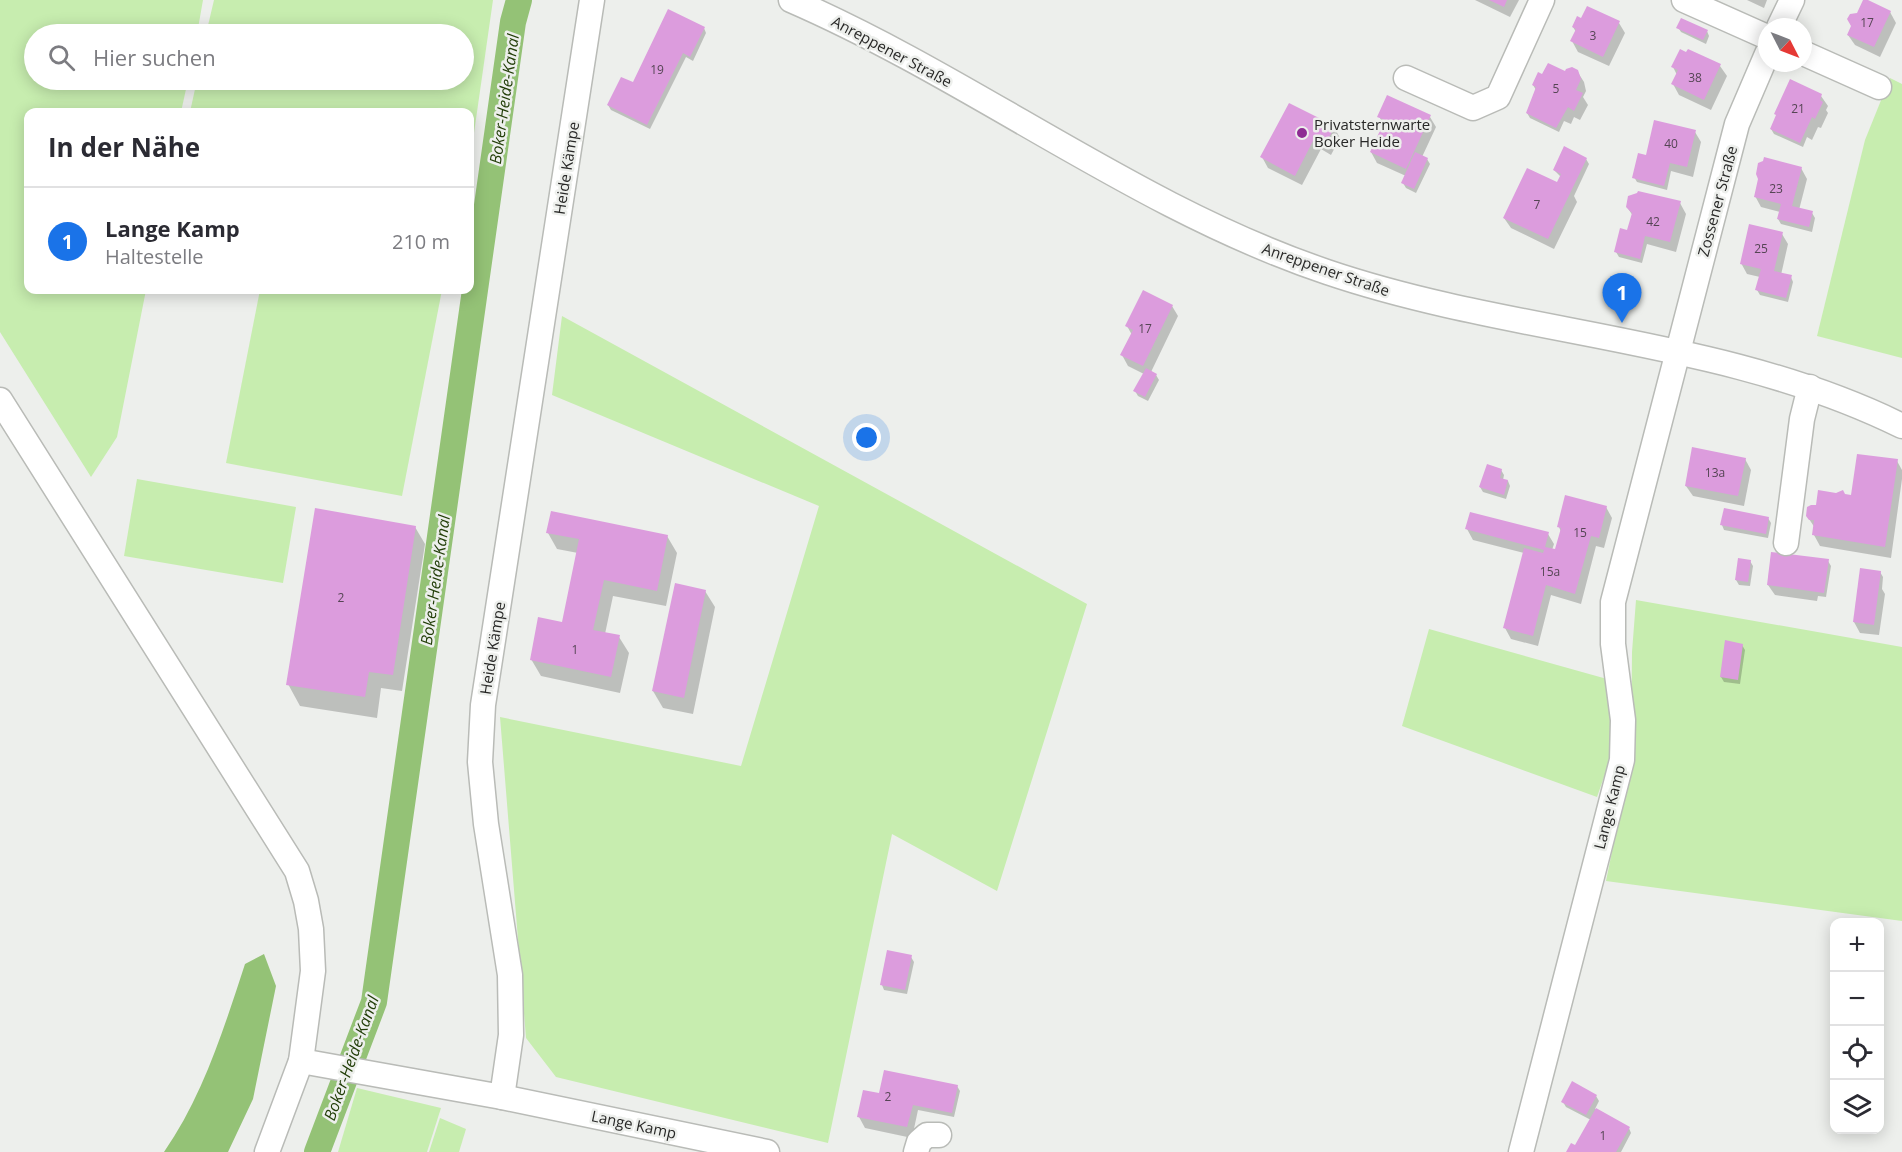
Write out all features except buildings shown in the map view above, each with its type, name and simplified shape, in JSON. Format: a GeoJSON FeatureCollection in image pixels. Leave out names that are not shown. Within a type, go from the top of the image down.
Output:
{"type":"FeatureCollection","features":[{"type":"Feature","properties":{"kind":"street","name":"Heide Kämpe"},"geometry":{"type":"LineString","coordinates":[[502,1097],[511,1035],[510,975],[486,824],[480,762],[483,705],[592,0]]}},
{"type":"Feature","properties":{"kind":"street","name":"Anreppener Straße"},"geometry":{"type":"LineString","coordinates":[[791,0],[882,43],[1186,212],[1282,256],[1377,288],[1485,315],[1759,371],[1810,387],[1902,426]]}},
{"type":"Feature","properties":{"kind":"street"},"geometry":{"type":"LineString","coordinates":[[1406,78],[1473,108],[1498,97],[1542,0]]}},
{"type":"Feature","properties":{"kind":"street"},"geometry":{"type":"LineString","coordinates":[[1684,0],[1758,33]]}},
{"type":"Feature","properties":{"kind":"street"},"geometry":{"type":"LineString","coordinates":[[1783,18],[1792,0]]}},
{"type":"Feature","properties":{"kind":"street"},"geometry":{"type":"LineString","coordinates":[[1812,57],[1879,87]]}},
{"type":"Feature","properties":{"kind":"street","name":"Zossener Straße"},"geometry":{"type":"LineString","coordinates":[[1677,353],[1737,124],[1759,72]]}},
{"type":"Feature","properties":{"kind":"street","name":"Lange Kamp"},"geometry":{"type":"LineString","coordinates":[[1521,1152],[1622,760],[1623,720],[1613,644],[1613,602],[1677,353]]}},
{"type":"Feature","properties":{"kind":"street"},"geometry":{"type":"LineString","coordinates":[[1786,543],[1802,419],[1810,387]]}},
{"type":"Feature","properties":{"kind":"street"},"geometry":{"type":"LineString","coordinates":[[0,400],[297,871],[308,910],[313,971],[311,1063],[267,1152]]}},
{"type":"Feature","properties":{"kind":"street"},"geometry":{"type":"LineString","coordinates":[[311,1063],[502,1097]]}},
{"type":"Feature","properties":{"kind":"street","name":"Lange Kamp"},"geometry":{"type":"LineString","coordinates":[[502,1097],[767,1152]]}},
{"type":"Feature","properties":{"kind":"street"},"geometry":{"type":"LineString","coordinates":[[916,1152],[919,1142],[927,1135],[939,1135]]}},
{"type":"Feature","properties":{"kind":"shaded area"},"geometry":{"type":"Polygon","coordinates":[[[0,0],[203,0],[199,24],[24,24],[24,90],[186,90],[182,108],[24,108],[24,294],[145,294],[117,437],[91,477],[0,332],[0,0]]]}},
{"type":"Feature","properties":{"kind":"shaded area"},"geometry":{"type":"Polygon","coordinates":[[[214,0],[493,0],[474,133],[474,108],[191,108],[195,90],[474,90],[474,24],[208,24],[214,0]]]}},
{"type":"Feature","properties":{"kind":"shaded area"},"geometry":{"type":"Polygon","coordinates":[[[1890,78],[1902,84],[1902,358],[1817,336],[1865,140],[1890,78]]]}},
{"type":"Feature","properties":{"kind":"shaded area"},"geometry":{"type":"Polygon","coordinates":[[[259,294],[441,294],[402,496],[226,463],[259,294]]]}},
{"type":"Feature","properties":{"kind":"shaded area"},"geometry":{"type":"Polygon","coordinates":[[[562,316],[1087,604],[997,891],[892,834],[828,1143],[556,1077],[526,1038],[500,717],[741,766],[819,506],[552,395],[562,316]]]}},
{"type":"Feature","properties":{"kind":"shaded area"},"geometry":{"type":"Polygon","coordinates":[[[137,479],[296,507],[283,583],[124,556],[137,479]]]}},
{"type":"Feature","properties":{"kind":"shaded area"},"geometry":{"type":"Polygon","coordinates":[[[1636,600],[1902,647],[1902,921],[1606,881],[1631,759],[1632,652],[1636,600]]]}},
{"type":"Feature","properties":{"kind":"shaded area"},"geometry":{"type":"Polygon","coordinates":[[[1429,629],[1607,679],[1612,717],[1611,757],[1597,797],[1402,726],[1429,629]]]}},
{"type":"Feature","properties":{"kind":"shaded area"},"geometry":{"type":"Polygon","coordinates":[[[264,954],[276,986],[253,1099],[228,1152],[164,1152],[201,1085],[245,964],[264,954]]]}},
{"type":"Feature","properties":{"kind":"shaded area"},"geometry":{"type":"Polygon","coordinates":[[[357,1088],[441,1108],[427,1152],[338,1152],[357,1088]]]}},
{"type":"Feature","properties":{"kind":"shaded area"},"geometry":{"type":"Polygon","coordinates":[[[440,1118],[466,1129],[459,1152],[429,1152],[440,1118]]]}},
{"type":"Feature","properties":{"kind":"waterway","name":"Boker-Heide-Kanal"},"geometry":{"type":"LineString","coordinates":[[317,1152],[374,1002],[513,22],[519,0]]}},
{"type":"Feature","properties":{"kind":"place","name":"Privatsternwarte Boker Heide"},"geometry":{"type":"Point","coordinates":[1302,133]}},
{"type":"Feature","properties":{"kind":"place","name":"Lange Kamp"},"geometry":{"type":"Point","coordinates":[1622,323]}}]}
